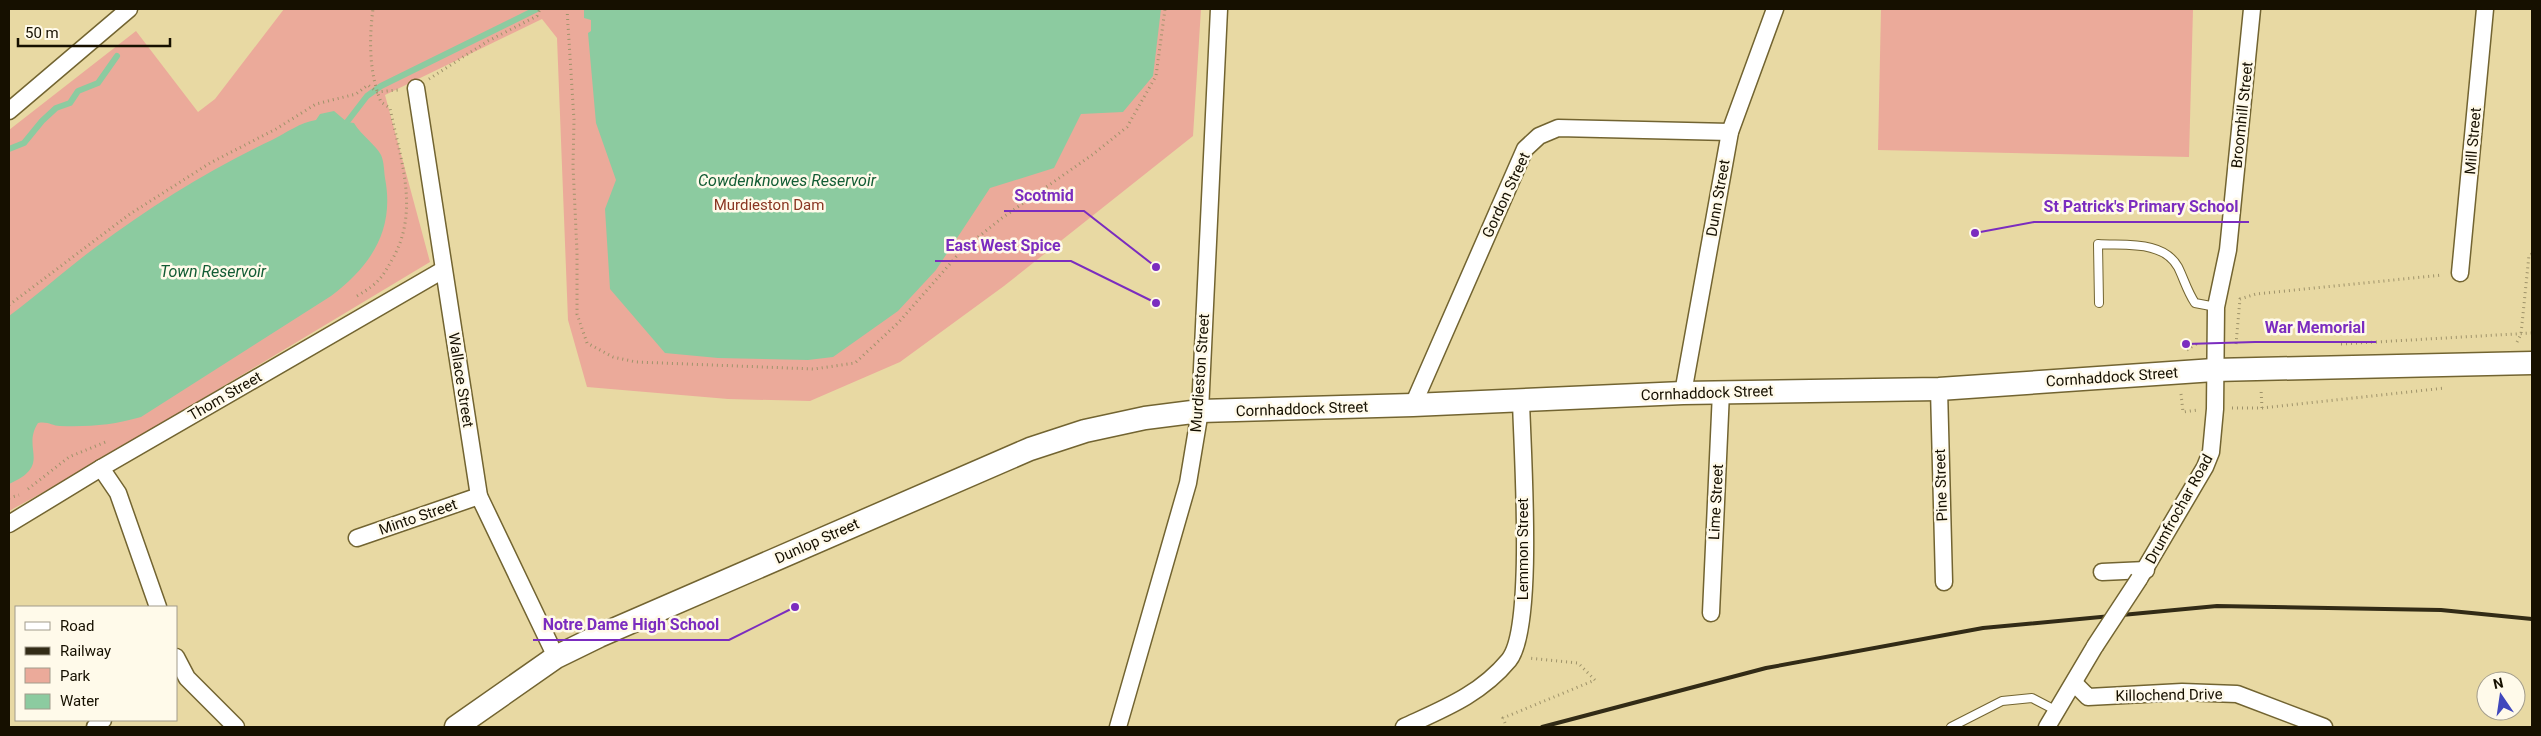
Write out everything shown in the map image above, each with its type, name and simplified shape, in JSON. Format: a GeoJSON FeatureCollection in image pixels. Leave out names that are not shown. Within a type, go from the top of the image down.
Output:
{"type":"FeatureCollection","features":[{"type":"Feature","properties":{"kind":"main road"},"geometry":{"type":"LineString","coordinates":[[2214,370],[2532,363]]}},
{"type":"Feature","properties":{"kind":"main road","name":"Cornhaddock Street"},"geometry":{"type":"LineString","coordinates":[[1200,411],[1413,405],[1683,393],[1938,389],[2214,370]]}},
{"type":"Feature","properties":{"kind":"main road","name":"Dunlop Street"},"geometry":{"type":"LineString","coordinates":[[456,727],[556,657],[599,636],[1030,448],[1084,431],[1144,418],[1200,411]]}},
{"type":"Feature","properties":{"kind":"street"},"geometry":{"type":"LineString","coordinates":[[9,111],[129,9]]}},
{"type":"Feature","properties":{"kind":"street","name":"Murdieston Street"},"geometry":{"type":"LineString","coordinates":[[1118,727],[1188,483],[1200,411],[1219,9]]}},
{"type":"Feature","properties":{"kind":"street","name":"Dunn Street"},"geometry":{"type":"LineString","coordinates":[[1683,393],[1730,132],[1775,9]]}},
{"type":"Feature","properties":{"kind":"street","name":"Broomhill Street"},"geometry":{"type":"LineString","coordinates":[[2214,370],[2216,307],[2228,250],[2252,9]]}},
{"type":"Feature","properties":{"kind":"street","name":"Mill Street"},"geometry":{"type":"LineString","coordinates":[[2460,273],[2485,9]]}},
{"type":"Feature","properties":{"kind":"street","name":"Wallace Street"},"geometry":{"type":"LineString","coordinates":[[416,88],[478,496],[556,657]]}},
{"type":"Feature","properties":{"kind":"street","name":"Gordon Street"},"geometry":{"type":"LineString","coordinates":[[1413,405],[1525,149],[1539,136],[1558,128],[1730,132]]}},
{"type":"Feature","properties":{"kind":"street","name":"Thom Street"},"geometry":{"type":"LineString","coordinates":[[9,524],[101,468],[443,270]]}},
{"type":"Feature","properties":{"kind":"street","name":"Drumfrochar Road"},"geometry":{"type":"LineString","coordinates":[[2046,727],[2095,646],[2142,574],[2205,467],[2211,452],[2215,409],[2214,370]]}},
{"type":"Feature","properties":{"kind":"street","name":"Pine Street"},"geometry":{"type":"LineString","coordinates":[[1938,389],[1944,582]]}},
{"type":"Feature","properties":{"kind":"street","name":"Lime Street"},"geometry":{"type":"LineString","coordinates":[[1711,612],[1721,392]]}},
{"type":"Feature","properties":{"kind":"street","name":"Lemmon Street"},"geometry":{"type":"LineString","coordinates":[[1404,727],[1470,696],[1510,659],[1519,636],[1525,593],[1522,400]]}},
{"type":"Feature","properties":{"kind":"street"},"geometry":{"type":"LineString","coordinates":[[101,468],[118,493],[158,606]]}},
{"type":"Feature","properties":{"kind":"street","name":"Minto Street"},"geometry":{"type":"LineString","coordinates":[[357,538],[478,496]]}},
{"type":"Feature","properties":{"kind":"street"},"geometry":{"type":"LineString","coordinates":[[2102,572],[2142,574]]}},
{"type":"Feature","properties":{"kind":"street"},"geometry":{"type":"LineString","coordinates":[[178,661],[187,678],[236,727]]}},
{"type":"Feature","properties":{"kind":"street","name":"Killochend Drive"},"geometry":{"type":"LineString","coordinates":[[2074,683],[2088,697],[2182,692],[2237,694],[2324,727]]}},
{"type":"Feature","properties":{"kind":"lane"},"geometry":{"type":"LineString","coordinates":[[2099,304],[2098,244],[2154,247],[2170,257],[2178,268],[2187,291],[2195,303],[2216,307]]}},
{"type":"Feature","properties":{"kind":"lane"},"geometry":{"type":"LineString","coordinates":[[1951,727],[2002,700],[2032,698],[2057,711]]}},
{"type":"Feature","properties":{"kind":"path"},"geometry":{"type":"LineString","coordinates":[[354,298],[378,283],[402,242],[407,219],[408,197],[390,108],[381,102],[373,77],[371,46],[373,9]]}},
{"type":"Feature","properties":{"kind":"path"},"geometry":{"type":"LineString","coordinates":[[9,304],[130,214],[210,162],[276,129],[316,104],[356,94],[368,85],[377,92],[416,88],[488,41],[537,16],[540,9]]}},
{"type":"Feature","properties":{"kind":"path"},"geometry":{"type":"LineString","coordinates":[[567,9],[574,120],[573,166],[577,252],[577,314],[587,342],[613,357],[636,362],[814,369],[855,363],[899,322],[962,250],[1002,218],[1092,155],[1127,127],[1156,76],[1165,9]]}},
{"type":"Feature","properties":{"kind":"path"},"geometry":{"type":"LineString","coordinates":[[2521,334],[2530,255],[2532,254]]}},
{"type":"Feature","properties":{"kind":"path"},"geometry":{"type":"LineString","coordinates":[[2236,344],[2240,299],[2256,294],[2460,273]]}},
{"type":"Feature","properties":{"kind":"path"},"geometry":{"type":"LineString","coordinates":[[2337,344],[2532,333]]}},
{"type":"Feature","properties":{"kind":"path"},"geometry":{"type":"LineString","coordinates":[[2215,336],[2242,346]]}},
{"type":"Feature","properties":{"kind":"path"},"geometry":{"type":"LineString","coordinates":[[9,498],[20,495],[69,457],[109,440]]}},
{"type":"Feature","properties":{"kind":"path"},"geometry":{"type":"LineString","coordinates":[[1505,723],[1503,718],[1595,680],[1578,663],[1537,658],[1510,659]]}},
{"type":"Feature","properties":{"kind":"green space","name":"Murdieston Dam"},"geometry":{"type":"Polygon","coordinates":[[[284,9],[1201,9],[1193,136],[1004,286],[900,362],[810,401],[728,399],[587,387],[568,320],[557,38],[542,19],[385,95],[430,262],[84,470],[9,511],[9,130],[136,31],[198,112],[215,99],[284,9]]]}},
{"type":"Feature","properties":{"kind":"green space"},"geometry":{"type":"Polygon","coordinates":[[[1881,9],[2193,9],[2189,157],[1878,150],[1881,9]]]}},
{"type":"Feature","properties":{"kind":"water","name":"Cowdenknowes Reservoir"},"geometry":{"type":"Polygon","coordinates":[[[584,9],[1161,9],[1153,76],[1123,112],[1081,114],[1054,168],[990,188],[936,270],[898,311],[833,357],[808,360],[718,358],[665,353],[610,289],[605,209],[616,180],[596,123],[588,33],[591,31],[591,20],[584,18],[584,9]]]}},
{"type":"Feature","properties":{"kind":"water","name":"Town Reservoir"},"geometry":{"type":"Polygon","coordinates":[[[334,111],[347,122],[354,123],[360,132],[379,151],[383,163],[387,197],[383,230],[377,245],[358,272],[331,296],[141,417],[111,424],[91,426],[60,426],[38,423],[32,441],[34,456],[30,470],[9,484],[9,316],[96,247],[160,203],[226,163],[299,125],[316,120],[320,114],[334,111]]]}},
{"type":"Feature","properties":{"kind":"waterway"},"geometry":{"type":"LineString","coordinates":[[347,122],[367,96],[381,86],[537,9]]}},
{"type":"Feature","properties":{"kind":"waterway"},"geometry":{"type":"LineString","coordinates":[[9,149],[24,143],[42,121],[56,108],[70,103],[78,91],[98,83],[117,56]]}},
{"type":"Feature","properties":{"kind":"railway"},"geometry":{"type":"LineString","coordinates":[[1542,727],[1766,668],[1983,628],[2217,606],[2441,610],[2532,619]]}},
{"type":"Feature","properties":{"kind":"place","name":"St Patrick's Primary School"},"geometry":{"type":"Point","coordinates":[1975,233]}},
{"type":"Feature","properties":{"kind":"place","name":"Scotmid"},"geometry":{"type":"Point","coordinates":[1156,267]}},
{"type":"Feature","properties":{"kind":"place","name":"East West Spice"},"geometry":{"type":"Point","coordinates":[1156,303]}},
{"type":"Feature","properties":{"kind":"place","name":"War Memorial"},"geometry":{"type":"Point","coordinates":[2186,344]}},
{"type":"Feature","properties":{"kind":"place","name":"Notre Dame High School"},"geometry":{"type":"Point","coordinates":[795,607]}}]}
